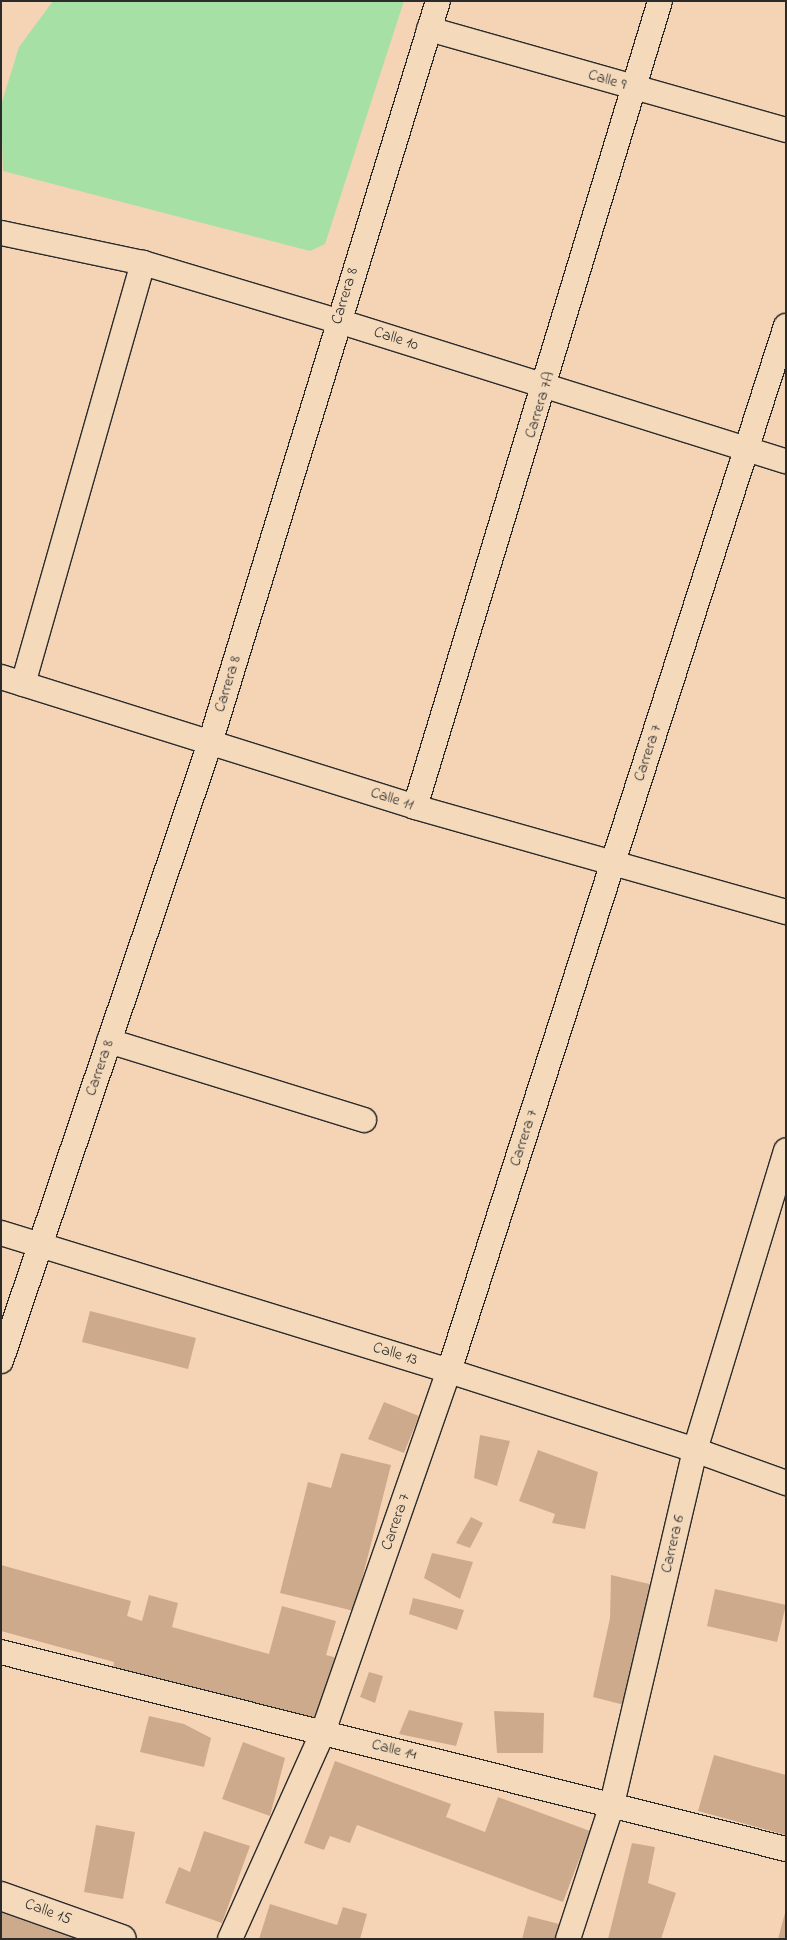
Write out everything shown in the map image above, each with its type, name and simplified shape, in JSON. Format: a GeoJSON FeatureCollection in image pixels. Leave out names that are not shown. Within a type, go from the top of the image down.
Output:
{"type":"FeatureCollection","features":[{"type":"Feature","properties":{"kind":"street","name":"Carrera 8"},"geometry":{"type":"LineString","coordinates":[[1,1361],[210,743],[338,320],[438,1]]}},
{"type":"Feature","properties":{"kind":"street","name":"Carrera 7A"},"geometry":{"type":"LineString","coordinates":[[415,807],[545,387],[660,1]]}},
{"type":"Feature","properties":{"kind":"street","name":"Calle 9"},"geometry":{"type":"LineString","coordinates":[[429,29],[786,130]]}},
{"type":"Feature","properties":{"kind":"street","name":"Calle 10"},"geometry":{"type":"LineString","coordinates":[[1,233],[143,263],[338,320],[545,387],[786,461]]}},
{"type":"Feature","properties":{"kind":"street"},"geometry":{"type":"LineString","coordinates":[[12,680],[143,263]]}},
{"type":"Feature","properties":{"kind":"street","name":"Carrera 7"},"geometry":{"type":"LineString","coordinates":[[230,1939],[323,1732],[449,1371],[786,326]]}},
{"type":"Feature","properties":{"kind":"street","name":"Calle 11"},"geometry":{"type":"LineString","coordinates":[[12,680],[415,807],[612,865],[786,912]]}},
{"type":"Feature","properties":{"kind":"street"},"geometry":{"type":"LineString","coordinates":[[109,1041],[364,1120]]}},
{"type":"Feature","properties":{"kind":"street","name":"Carrera 6"},"geometry":{"type":"LineString","coordinates":[[568,1939],[612,1804],[695,1450],[786,1151]]}},
{"type":"Feature","properties":{"kind":"street","name":"Calle 13"},"geometry":{"type":"LineString","coordinates":[[1,1233],[449,1371],[695,1450],[786,1483]]}},
{"type":"Feature","properties":{"kind":"street","name":"Calle 14"},"geometry":{"type":"LineString","coordinates":[[1,1652],[786,1849]]}},
{"type":"Feature","properties":{"kind":"street","name":"Calle 15"},"geometry":{"type":"LineString","coordinates":[[1,1896],[122,1939]]}},
{"type":"Feature","properties":{"kind":"green space"},"geometry":{"type":"Polygon","coordinates":[[[53,1],[404,1],[325,244],[310,251],[3,171],[1,105],[19,47],[53,1]]]}},
{"type":"Feature","properties":{"kind":"building"},"geometry":{"type":"Polygon","coordinates":[[[90,1311],[196,1338],[188,1369],[82,1342],[90,1311]]]}},
{"type":"Feature","properties":{"kind":"building"},"geometry":{"type":"Polygon","coordinates":[[[384,1402],[419,1416],[404,1453],[368,1439],[384,1402]]]}},
{"type":"Feature","properties":{"kind":"building"},"geometry":{"type":"Polygon","coordinates":[[[480,1435],[510,1441],[497,1486],[474,1478],[480,1435]]]}},
{"type":"Feature","properties":{"kind":"building"},"geometry":{"type":"Polygon","coordinates":[[[538,1450],[598,1472],[585,1529],[552,1523],[555,1514],[519,1501],[538,1450]]]}},
{"type":"Feature","properties":{"kind":"building"},"geometry":{"type":"Polygon","coordinates":[[[341,1453],[391,1465],[354,1611],[280,1593],[308,1482],[331,1488],[341,1453]]]}},
{"type":"Feature","properties":{"kind":"building"},"geometry":{"type":"Polygon","coordinates":[[[471,1517],[483,1523],[470,1548],[456,1543],[471,1517]]]}},
{"type":"Feature","properties":{"kind":"building"},"geometry":{"type":"Polygon","coordinates":[[[432,1553],[473,1562],[460,1599],[424,1578],[432,1553]]]}},
{"type":"Feature","properties":{"kind":"building"},"geometry":{"type":"Polygon","coordinates":[[[1,1565],[131,1601],[127,1616],[142,1621],[149,1595],[178,1603],[172,1627],[269,1654],[282,1606],[336,1621],[326,1655],[337,1658],[318,1726],[113,1669],[114,1662],[1,1631],[1,1565]]]}},
{"type":"Feature","properties":{"kind":"building"},"geometry":{"type":"Polygon","coordinates":[[[611,1575],[658,1586],[632,1707],[593,1697],[610,1618],[611,1575]]]}},
{"type":"Feature","properties":{"kind":"building"},"geometry":{"type":"Polygon","coordinates":[[[715,1589],[786,1605],[777,1642],[707,1626],[715,1589]]]}},
{"type":"Feature","properties":{"kind":"building"},"geometry":{"type":"Polygon","coordinates":[[[413,1598],[464,1610],[457,1630],[409,1614],[413,1598]]]}},
{"type":"Feature","properties":{"kind":"building"},"geometry":{"type":"Polygon","coordinates":[[[369,1672],[383,1676],[375,1703],[360,1697],[369,1672]]]}},
{"type":"Feature","properties":{"kind":"building"},"geometry":{"type":"Polygon","coordinates":[[[409,1710],[463,1723],[456,1746],[399,1734],[409,1710]]]}},
{"type":"Feature","properties":{"kind":"building"},"geometry":{"type":"Polygon","coordinates":[[[494,1711],[544,1713],[543,1753],[497,1753],[494,1711]]]}},
{"type":"Feature","properties":{"kind":"building"},"geometry":{"type":"Polygon","coordinates":[[[149,1716],[184,1724],[211,1738],[204,1767],[140,1752],[149,1716]]]}},
{"type":"Feature","properties":{"kind":"building"},"geometry":{"type":"Polygon","coordinates":[[[243,1742],[285,1758],[270,1816],[222,1799],[243,1742]]]}},
{"type":"Feature","properties":{"kind":"building"},"geometry":{"type":"Polygon","coordinates":[[[714,1755],[786,1775],[786,1835],[698,1811],[714,1755]]]}},
{"type":"Feature","properties":{"kind":"building"},"geometry":{"type":"Polygon","coordinates":[[[335,1761],[451,1804],[446,1817],[485,1832],[498,1797],[590,1831],[563,1902],[357,1825],[350,1843],[330,1836],[324,1850],[304,1843],[335,1761]]]}},
{"type":"Feature","properties":{"kind":"building"},"geometry":{"type":"Polygon","coordinates":[[[96,1825],[135,1832],[123,1899],[84,1892],[96,1825]]]}},
{"type":"Feature","properties":{"kind":"building"},"geometry":{"type":"Polygon","coordinates":[[[204,1831],[250,1846],[222,1923],[165,1903],[179,1867],[190,1872],[204,1831]]]}},
{"type":"Feature","properties":{"kind":"building"},"geometry":{"type":"Polygon","coordinates":[[[632,1843],[655,1847],[648,1883],[676,1893],[661,1939],[608,1939],[632,1843]]]}},
{"type":"Feature","properties":{"kind":"building"},"geometry":{"type":"Polygon","coordinates":[[[270,1904],[337,1925],[343,1907],[367,1914],[360,1939],[259,1939],[270,1904]]]}},
{"type":"Feature","properties":{"kind":"building"},"geometry":{"type":"Polygon","coordinates":[[[1,1910],[79,1939],[1,1939],[1,1910]]]}},
{"type":"Feature","properties":{"kind":"building"},"geometry":{"type":"Polygon","coordinates":[[[785,1913],[786,1939],[778,1939],[785,1913]]]}},
{"type":"Feature","properties":{"kind":"building"},"geometry":{"type":"Polygon","coordinates":[[[528,1916],[563,1925],[559,1939],[522,1939],[528,1916]]]}}]}
